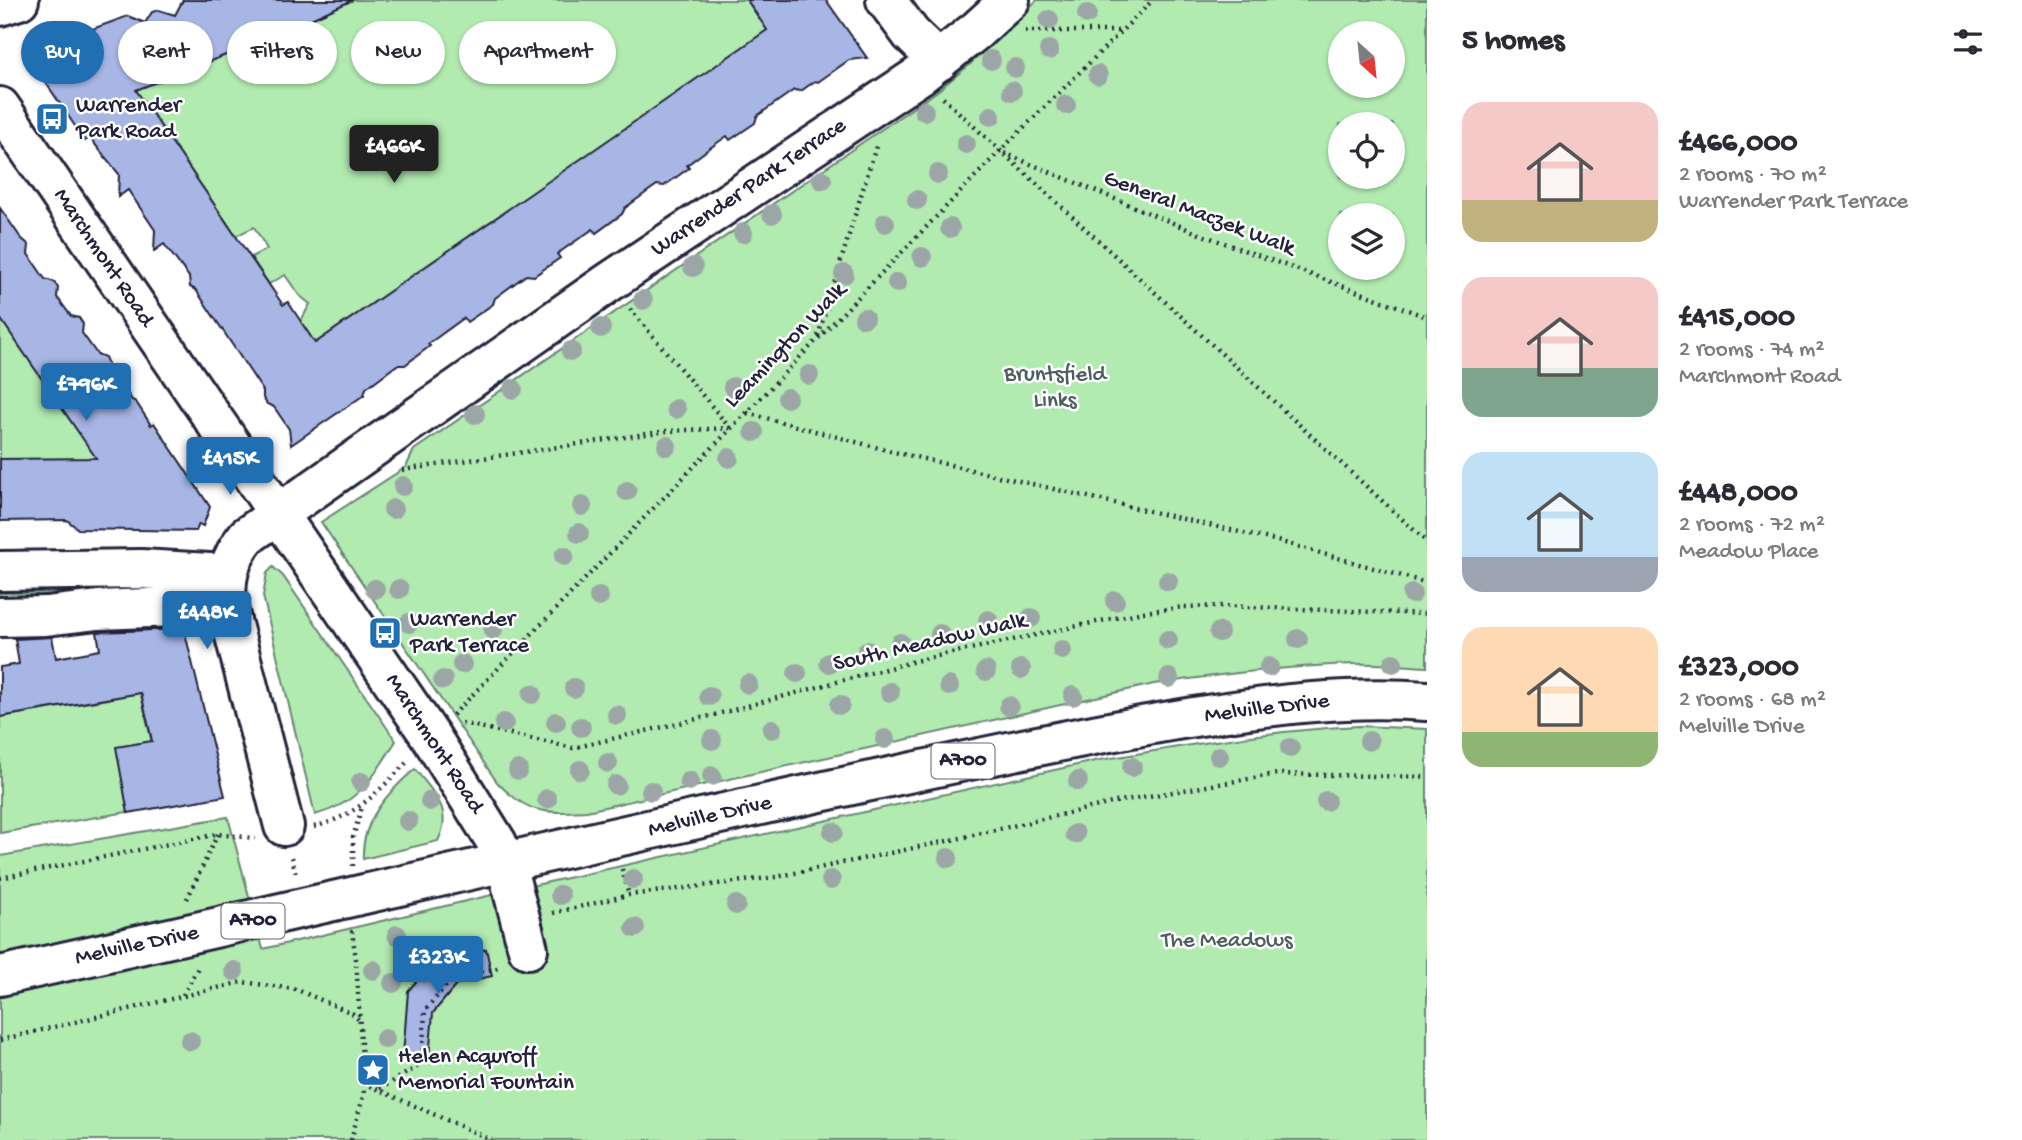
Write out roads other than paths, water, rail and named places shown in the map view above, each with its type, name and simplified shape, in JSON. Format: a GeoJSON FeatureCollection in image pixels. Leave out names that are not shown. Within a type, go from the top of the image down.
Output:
{"type":"FeatureCollection","features":[{"type":"Feature","properties":{"kind":"street"},"geometry":{"type":"LineString","coordinates":[[0,6],[19,0]]}},
{"type":"Feature","properties":{"kind":"street"},"geometry":{"type":"LineString","coordinates":[[886,0],[903,24],[917,76]]}},
{"type":"Feature","properties":{"kind":"street","name":"Warrender Park Terrace"},"geometry":{"type":"LineString","coordinates":[[227,589],[234,556],[247,536],[277,513],[608,283],[917,76],[977,30],[1010,0]]}},
{"type":"Feature","properties":{"kind":"street","name":"Marchmont Road"},"geometry":{"type":"LineString","coordinates":[[0,107],[431,737],[487,825],[506,864],[524,935]]}},
{"type":"Feature","properties":{"kind":"street"},"geometry":{"type":"LineString","coordinates":[[0,571],[141,569],[227,589]]}},
{"type":"Feature","properties":{"kind":"street"},"geometry":{"type":"LineString","coordinates":[[0,617],[35,617],[98,610],[227,589]]}},
{"type":"Feature","properties":{"kind":"street"},"geometry":{"type":"LineString","coordinates":[[227,589],[283,831]]}},
{"type":"Feature","properties":{"kind":"street","name":"Melville Drive"},"geometry":{"type":"LineString","coordinates":[[0,976],[842,788],[1149,724],[1276,705],[1397,698],[1427,701]]}},
{"type":"Feature","properties":{"kind":"place","name":"Warrender Park Road"},"geometry":{"type":"Point","coordinates":[52,119]}},
{"type":"Feature","properties":{"kind":"place","name":"Warrender Park Terrace"},"geometry":{"type":"Point","coordinates":[385,633]}},
{"type":"Feature","properties":{"kind":"place","name":"Helen Acquroff Memorial Fountain"},"geometry":{"type":"Point","coordinates":[373,1070]}},
{"type":"Feature","properties":{"kind":"park label","name":"Bruntsfield Links"},"geometry":{"type":"Point","coordinates":[1055,388]}},
{"type":"Feature","properties":{"kind":"park label","name":"The Meadows"},"geometry":{"type":"Point","coordinates":[1227,941]}}]}
